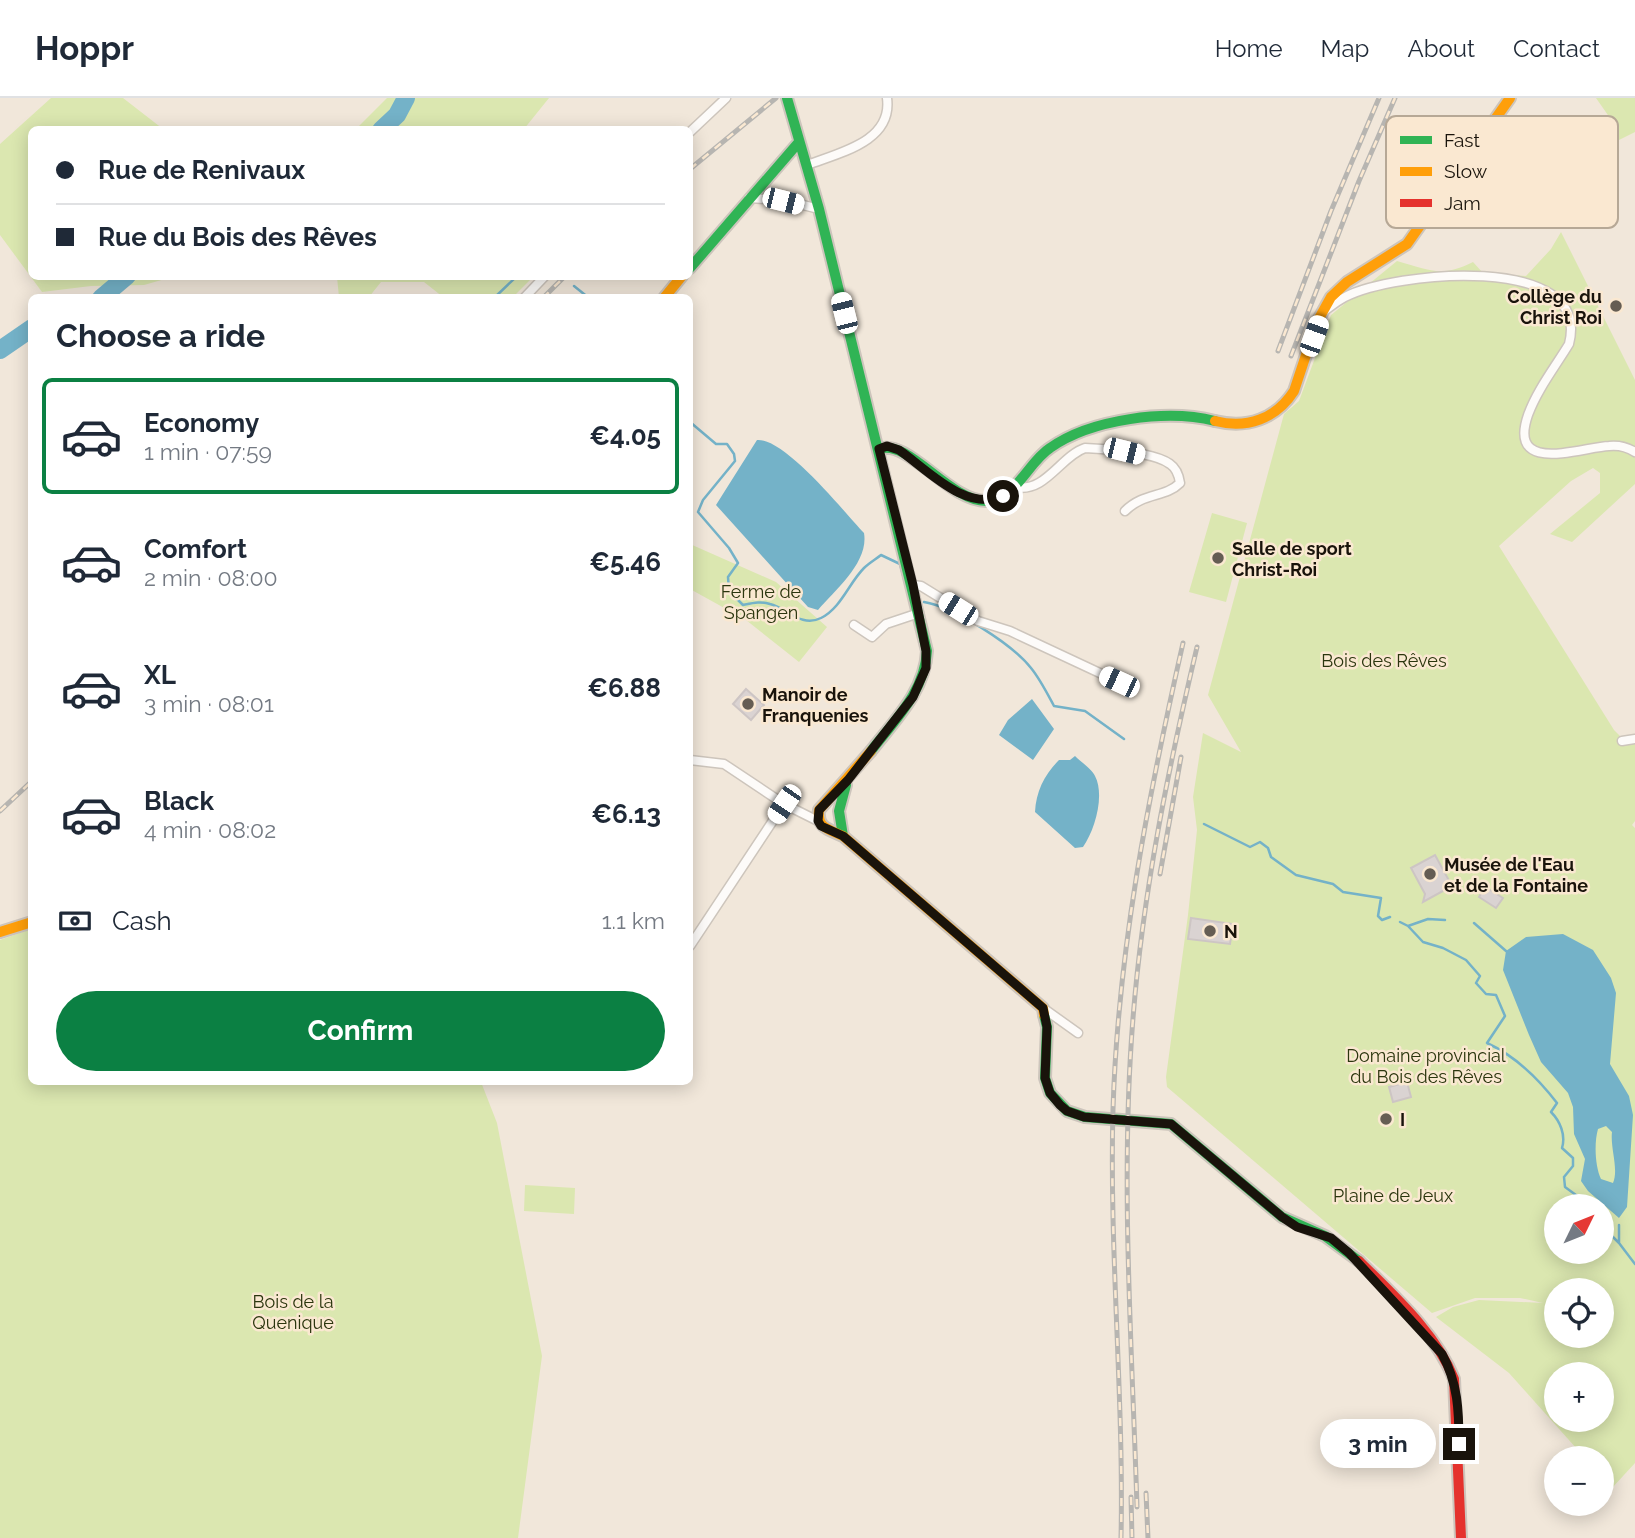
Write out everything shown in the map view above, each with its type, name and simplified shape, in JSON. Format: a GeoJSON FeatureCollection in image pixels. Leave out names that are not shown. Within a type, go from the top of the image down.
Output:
{"type":"FeatureCollection","features":[{"type":"Feature","properties":{"kind":"street"},"geometry":{"type":"LineString","coordinates":[[693,129],[726,98]]}},
{"type":"Feature","properties":{"kind":"street"},"geometry":{"type":"LineString","coordinates":[[787,98],[819,209],[913,585],[926,651],[926,668],[921,683],[821,812],[821,826],[836,820]]}},
{"type":"Feature","properties":{"kind":"street"},"geometry":{"type":"LineString","coordinates":[[807,165],[866,142],[878,132],[888,108],[887,98]]}},
{"type":"Feature","properties":{"kind":"street"},"geometry":{"type":"LineString","coordinates":[[1497,116],[1510,98]]}},
{"type":"Feature","properties":{"kind":"street"},"geometry":{"type":"LineString","coordinates":[[693,264],[799,142]]}},
{"type":"Feature","properties":{"kind":"street"},"geometry":{"type":"LineString","coordinates":[[749,198],[783,201],[819,209]]}},
{"type":"Feature","properties":{"kind":"street"},"geometry":{"type":"LineString","coordinates":[[879,449],[887,446],[899,450],[972,499],[993,500],[1016,487],[1033,462],[1049,447],[1105,426],[1163,415],[1186,415],[1229,425],[1241,425],[1272,415],[1285,404],[1294,391],[1326,303],[1342,286],[1389,259],[1407,244],[1418,228]]}},
{"type":"Feature","properties":{"kind":"street"},"geometry":{"type":"LineString","coordinates":[[1323,312],[1346,296],[1424,278],[1478,275],[1544,288],[1567,307],[1572,333],[1569,344],[1528,413],[1525,429],[1527,440],[1535,451],[1550,455],[1612,445],[1635,452]]}},
{"type":"Feature","properties":{"kind":"street"},"geometry":{"type":"LineString","coordinates":[[528,294],[541,280]]}},
{"type":"Feature","properties":{"kind":"street"},"geometry":{"type":"LineString","coordinates":[[667,294],[679,280]]}},
{"type":"Feature","properties":{"kind":"street"},"geometry":{"type":"LineString","coordinates":[[1016,487],[1022,488],[1045,479],[1085,449],[1124,451],[1170,463],[1179,475],[1180,483],[1164,493],[1146,496],[1125,511]]}},
{"type":"Feature","properties":{"kind":"street"},"geometry":{"type":"LineString","coordinates":[[913,585],[921,586],[978,621],[1019,635],[1119,682]]}},
{"type":"Feature","properties":{"kind":"street"},"geometry":{"type":"LineString","coordinates":[[854,625],[872,637],[886,624],[919,613]]}},
{"type":"Feature","properties":{"kind":"street"},"geometry":{"type":"LineString","coordinates":[[1622,741],[1635,739]]}},
{"type":"Feature","properties":{"kind":"street"},"geometry":{"type":"LineString","coordinates":[[693,760],[724,764],[784,804],[801,811],[821,812],[832,805],[843,836],[1043,1008],[1078,1033]]}},
{"type":"Feature","properties":{"kind":"street"},"geometry":{"type":"LineString","coordinates":[[836,820],[848,780]]}},
{"type":"Feature","properties":{"kind":"street"},"geometry":{"type":"LineString","coordinates":[[693,941],[784,804]]}},
{"type":"Feature","properties":{"kind":"street"},"geometry":{"type":"LineString","coordinates":[[0,932],[28,923]]}},
{"type":"Feature","properties":{"kind":"street"},"geometry":{"type":"LineString","coordinates":[[1043,1008],[1047,1027],[1045,1078],[1050,1093],[1067,1111],[1084,1117],[1171,1124],[1282,1217],[1297,1227],[1331,1238],[1340,1245],[1436,1347],[1451,1371],[1458,1400],[1461,1538]]}},
{"type":"Feature","properties":{"kind":"green space"},"geometry":{"type":"Polygon","coordinates":[[[51,98],[123,98],[159,126],[28,126],[28,273],[0,235],[0,144],[51,98]]]}},
{"type":"Feature","properties":{"kind":"green space"},"geometry":{"type":"Polygon","coordinates":[[[387,98],[549,98],[526,126],[359,126],[387,98]]]}},
{"type":"Feature","properties":{"kind":"green space"},"geometry":{"type":"Polygon","coordinates":[[[1596,98],[1635,98],[1635,132],[1618,140],[1618,116],[1609,116],[1596,98]]]}},
{"type":"Feature","properties":{"kind":"green space"},"geometry":{"type":"Polygon","coordinates":[[[1561,232],[1635,380],[1635,484],[1572,542],[1550,534],[1600,493],[1600,473],[1593,468],[1571,481],[1499,546],[1614,730],[1622,738],[1635,735],[1635,821],[1632,825],[1635,828],[1635,1463],[1614,1486],[1614,1446],[1574,1446],[1562,1432],[1614,1432],[1614,1362],[1544,1362],[1544,1412],[1509,1373],[1436,1317],[1453,1307],[1479,1300],[1543,1303],[1520,1298],[1475,1298],[1432,1313],[1167,1087],[1166,1077],[1188,915],[1197,830],[1193,797],[1203,733],[1241,752],[1208,695],[1284,414],[1299,401],[1331,315],[1397,261],[1435,271],[1453,270],[1473,262],[1483,273],[1526,276],[1551,249],[1561,232]]]}},
{"type":"Feature","properties":{"kind":"green space"},"geometry":{"type":"Polygon","coordinates":[[[33,280],[162,280],[144,285],[91,286],[42,292],[33,280]]]}},
{"type":"Feature","properties":{"kind":"green space"},"geometry":{"type":"Polygon","coordinates":[[[337,280],[530,280],[516,294],[439,294],[424,282],[381,282],[371,294],[339,294],[337,280]]]}},
{"type":"Feature","properties":{"kind":"green space","name":"Salle de sport Christ-Roi"},"geometry":{"type":"Polygon","coordinates":[[[1212,513],[1247,523],[1226,602],[1189,592],[1212,513]]]}},
{"type":"Feature","properties":{"kind":"green space","name":"Ferme de Spangen"},"geometry":{"type":"Polygon","coordinates":[[[693,545],[776,582],[827,627],[799,662],[746,620],[693,591],[693,545]]]}},
{"type":"Feature","properties":{"kind":"green space","name":"Bois de la Quenique"},"geometry":{"type":"Polygon","coordinates":[[[28,930],[28,1085],[482,1085],[497,1123],[542,1356],[518,1538],[0,1538],[0,940],[28,930]]]}},
{"type":"Feature","properties":{"kind":"green space"},"geometry":{"type":"Polygon","coordinates":[[[525,1185],[575,1188],[574,1214],[524,1211],[525,1185]]]}},
{"type":"Feature","properties":{"kind":"water"},"geometry":{"type":"Polygon","coordinates":[[[757,440],[769,443],[798,463],[864,533],[864,544],[856,565],[818,610],[808,607],[716,505],[757,440]]]}},
{"type":"Feature","properties":{"kind":"water"},"geometry":{"type":"Polygon","coordinates":[[[1032,699],[1054,729],[1033,760],[999,735],[1008,720],[1032,699]]]}},
{"type":"Feature","properties":{"kind":"water"},"geometry":{"type":"Polygon","coordinates":[[[1075,756],[1094,773],[1099,802],[1091,831],[1083,847],[1075,848],[1035,812],[1039,790],[1049,771],[1059,760],[1070,760],[1075,756]]]}},
{"type":"Feature","properties":{"kind":"water"},"geometry":{"type":"Polygon","coordinates":[[[1563,934],[1593,950],[1611,978],[1616,993],[1610,1064],[1629,1096],[1633,1115],[1627,1207],[1619,1218],[1614,1214],[1614,1194],[1591,1194],[1581,1181],[1585,1159],[1574,1134],[1573,1107],[1568,1093],[1541,1062],[1529,1035],[1503,970],[1506,951],[1526,937],[1563,934]],[[1606,1126],[1598,1129],[1597,1168],[1601,1179],[1613,1183],[1615,1171],[1612,1132],[1606,1126]]]}},
{"type":"Feature","properties":{"kind":"building","name":"Manoir de Franquenies"},"geometry":{"type":"Polygon","coordinates":[[[746,689],[764,705],[751,720],[733,704],[746,689]]]}},
{"type":"Feature","properties":{"kind":"building","name":"Musée de l'Eau et de la Fontaine"},"geometry":{"type":"Polygon","coordinates":[[[1435,855],[1452,886],[1423,902],[1425,894],[1411,868],[1435,855]]]}},
{"type":"Feature","properties":{"kind":"building"},"geometry":{"type":"Polygon","coordinates":[[[1485,887],[1503,898],[1496,908],[1479,897],[1485,887]]]}},
{"type":"Feature","properties":{"kind":"building","name":"N"},"geometry":{"type":"Polygon","coordinates":[[[1191,918],[1233,924],[1230,944],[1188,939],[1191,918]]]}},
{"type":"Feature","properties":{"kind":"building"},"geometry":{"type":"Polygon","coordinates":[[[1407,1082],[1411,1097],[1393,1102],[1389,1087],[1407,1082]]]}},
{"type":"Feature","properties":{"kind":"waterway"},"geometry":{"type":"LineString","coordinates":[[385,126],[397,115],[406,98]]}},
{"type":"Feature","properties":{"kind":"waterway"},"geometry":{"type":"LineString","coordinates":[[106,294],[122,280]]}},
{"type":"Feature","properties":{"kind":"waterway"},"geometry":{"type":"LineString","coordinates":[[498,294],[513,280]]}},
{"type":"Feature","properties":{"kind":"waterway"},"geometry":{"type":"LineString","coordinates":[[574,286],[584,294]]}},
{"type":"Feature","properties":{"kind":"waterway"},"geometry":{"type":"LineString","coordinates":[[0,350],[28,331]]}},
{"type":"Feature","properties":{"kind":"waterway"},"geometry":{"type":"LineString","coordinates":[[693,425],[716,444],[727,444],[734,454],[735,461],[703,500],[698,512],[729,548],[738,563],[728,577],[729,591],[743,605],[767,603],[807,621],[821,618],[834,608],[864,568],[881,555],[900,564],[911,605]]}},
{"type":"Feature","properties":{"kind":"waterway"},"geometry":{"type":"LineString","coordinates":[[924,602],[966,619],[1010,648],[1034,672],[1054,706],[1085,711],[1124,739]]}},
{"type":"Feature","properties":{"kind":"waterway"},"geometry":{"type":"LineString","coordinates":[[1204,824],[1250,847],[1260,842],[1268,848],[1271,857],[1296,875],[1333,884],[1343,892],[1381,898],[1378,916],[1382,920],[1390,917]]}},
{"type":"Feature","properties":{"kind":"waterway"},"geometry":{"type":"LineString","coordinates":[[1400,922],[1408,926],[1428,919],[1445,920]]}},
{"type":"Feature","properties":{"kind":"waterway"},"geometry":{"type":"LineString","coordinates":[[1474,923],[1506,951]]}},
{"type":"Feature","properties":{"kind":"waterway"},"geometry":{"type":"LineString","coordinates":[[1408,926],[1423,942],[1443,948],[1466,960],[1480,976],[1476,983],[1486,994],[1496,995],[1505,1016],[1487,1043],[1525,1068],[1557,1103],[1551,1112],[1561,1128],[1562,1148],[1573,1158],[1573,1166],[1564,1177],[1565,1187],[1575,1194]]}},
{"type":"Feature","properties":{"kind":"waterway"},"geometry":{"type":"LineString","coordinates":[[1619,1225],[1619,1243],[1635,1264]]}},
{"type":"Feature","properties":{"kind":"waterway"},"geometry":{"type":"LineString","coordinates":[[1614,1238],[1619,1243]]}},
{"type":"Feature","properties":{"kind":"railway"},"geometry":{"type":"LineString","coordinates":[[693,167],[776,98]]}},
{"type":"Feature","properties":{"kind":"railway"},"geometry":{"type":"LineString","coordinates":[[1278,351],[1331,211],[1379,98]]}},
{"type":"Feature","properties":{"kind":"railway"},"geometry":{"type":"LineString","coordinates":[[1387,116],[1395,98]]}},
{"type":"Feature","properties":{"kind":"railway"},"geometry":{"type":"LineString","coordinates":[[1291,356],[1386,119]]}},
{"type":"Feature","properties":{"kind":"railway"},"geometry":{"type":"LineString","coordinates":[[547,294],[561,280]]}},
{"type":"Feature","properties":{"kind":"railway"},"geometry":{"type":"LineString","coordinates":[[1121,1538],[1112,1163],[1116,1050],[1137,874],[1183,643]]}},
{"type":"Feature","properties":{"kind":"railway"},"geometry":{"type":"LineString","coordinates":[[1137,1507],[1127,1201],[1133,1018],[1143,924],[1158,831],[1197,647]]}},
{"type":"Feature","properties":{"kind":"railway"},"geometry":{"type":"LineString","coordinates":[[1160,874],[1181,757]]}},
{"type":"Feature","properties":{"kind":"railway"},"geometry":{"type":"LineString","coordinates":[[0,811],[28,785]]}},
{"type":"Feature","properties":{"kind":"railway"},"geometry":{"type":"LineString","coordinates":[[1146,1493],[1148,1538]]}},
{"type":"Feature","properties":{"kind":"railway"},"geometry":{"type":"LineString","coordinates":[[1131,1497],[1132,1538]]}},
{"type":"Feature","properties":{"kind":"traffic: fast"},"geometry":{"type":"LineString","coordinates":[[787,98],[819,209],[927,651],[925,666],[915,692],[871,751]]}},
{"type":"Feature","properties":{"kind":"traffic: fast"},"geometry":{"type":"LineString","coordinates":[[693,265],[799,142]]}},
{"type":"Feature","properties":{"kind":"traffic: fast"},"geometry":{"type":"LineString","coordinates":[[879,449],[890,448],[903,452],[958,491],[986,501],[1005,495],[1050,448],[1086,430],[1130,419],[1153,417],[1175,416],[1215,421]]}},
{"type":"Feature","properties":{"kind":"traffic: fast"},"geometry":{"type":"LineString","coordinates":[[843,836],[839,811],[846,785]]}},
{"type":"Feature","properties":{"kind":"traffic: fast"},"geometry":{"type":"LineString","coordinates":[[1044,1015],[1047,1027],[1045,1078],[1050,1093],[1067,1111],[1085,1117],[1171,1124],[1282,1217],[1325,1236],[1359,1261]]}},
{"type":"Feature","properties":{"kind":"traffic: slow"},"geometry":{"type":"LineString","coordinates":[[1497,116],[1510,98]]}},
{"type":"Feature","properties":{"kind":"traffic: slow"},"geometry":{"type":"LineString","coordinates":[[1215,421],[1238,424],[1249,422],[1279,409],[1294,391],[1317,322],[1331,297],[1347,282],[1407,244],[1418,228]]}},
{"type":"Feature","properties":{"kind":"traffic: slow"},"geometry":{"type":"LineString","coordinates":[[667,294],[679,280]]}},
{"type":"Feature","properties":{"kind":"traffic: slow"},"geometry":{"type":"LineString","coordinates":[[871,751],[819,810],[820,821],[828,829],[843,836],[1043,1008],[1044,1015]]}},
{"type":"Feature","properties":{"kind":"traffic: slow"},"geometry":{"type":"LineString","coordinates":[[0,932],[28,923]]}},
{"type":"Feature","properties":{"kind":"traffic: jam"},"geometry":{"type":"LineString","coordinates":[[1359,1261],[1425,1330],[1454,1379],[1461,1538]]}},
{"type":"Feature","properties":{"kind":"place","name":"Collège du Christ Roi"},"geometry":{"type":"Point","coordinates":[1616,306]}},
{"type":"Feature","properties":{"kind":"place","name":"Salle de sport Christ-Roi"},"geometry":{"type":"Point","coordinates":[1218,558]}},
{"type":"Feature","properties":{"kind":"place","name":"Manoir de Franquenies"},"geometry":{"type":"Point","coordinates":[748,704]}},
{"type":"Feature","properties":{"kind":"place","name":"Musée de l'Eau et de la Fontaine"},"geometry":{"type":"Point","coordinates":[1430,874]}},
{"type":"Feature","properties":{"kind":"place","name":"N"},"geometry":{"type":"Point","coordinates":[1210,931]}},
{"type":"Feature","properties":{"kind":"place","name":"I"},"geometry":{"type":"Point","coordinates":[1386,1119]}},
{"type":"Feature","properties":{"kind":"route"},"geometry":{"type":"LineString","coordinates":[[1003,496],[988,501],[972,499],[894,447],[879,449],[913,585],[926,651],[926,668],[913,697],[848,780],[821,807],[817,814],[818,821],[821,826],[843,836],[1029,993],[1043,1008],[1047,1027],[1045,1078],[1050,1093],[1067,1111],[1084,1117],[1171,1124],[1282,1217],[1297,1227],[1331,1238],[1349,1253],[1442,1354],[1456,1387],[1459,1444]]}},
{"type":"Feature","properties":{"kind":"park label","name":"Bois des Rêves"},"geometry":{"type":"Point","coordinates":[1384,660]}},
{"type":"Feature","properties":{"kind":"park label","name":"Domaine provincial du Bois des Rêves"},"geometry":{"type":"Point","coordinates":[1426,1065]}},
{"type":"Feature","properties":{"kind":"park label","name":"Plaine de Jeux"},"geometry":{"type":"Point","coordinates":[1393,1195]}}]}
